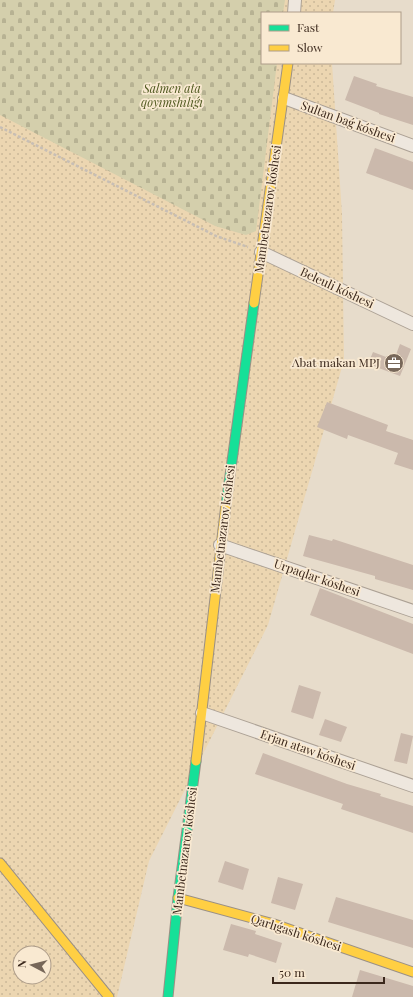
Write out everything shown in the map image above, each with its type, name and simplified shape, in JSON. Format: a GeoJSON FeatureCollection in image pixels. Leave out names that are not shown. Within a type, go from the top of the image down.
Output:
{"type":"FeatureCollection","features":[{"type":"Feature","properties":{"kind":"street"},"geometry":{"type":"LineString","coordinates":[[294,12],[295,0]]}},
{"type":"Feature","properties":{"kind":"street","name":"Mambetnazarov kóshesi"},"geometry":{"type":"LineString","coordinates":[[168,997],[178,898],[202,714],[220,545],[288,64]]}},
{"type":"Feature","properties":{"kind":"street","name":"Sultan baǵ kóshesi"},"geometry":{"type":"LineString","coordinates":[[284,98],[413,146]]}},
{"type":"Feature","properties":{"kind":"street","name":"Beleuli kóshesi"},"geometry":{"type":"LineString","coordinates":[[261,252],[413,324]]}},
{"type":"Feature","properties":{"kind":"street","name":"Urpaqlar kóshesi"},"geometry":{"type":"LineString","coordinates":[[220,545],[413,611]]}},
{"type":"Feature","properties":{"kind":"street","name":"Erjan ataw kóshesi"},"geometry":{"type":"LineString","coordinates":[[202,714],[413,786]]}},
{"type":"Feature","properties":{"kind":"street"},"geometry":{"type":"LineString","coordinates":[[0,863],[110,997]]}},
{"type":"Feature","properties":{"kind":"street","name":"Qarlıǵash kóshesi"},"geometry":{"type":"LineString","coordinates":[[178,898],[274,924],[413,972]]}},
{"type":"Feature","properties":{"kind":"path"},"geometry":{"type":"LineString","coordinates":[[0,127],[216,236],[261,252]]}},
{"type":"Feature","properties":{"kind":"sand"},"geometry":{"type":"Polygon","coordinates":[[[0,0],[335,0],[333,12],[261,12],[261,64],[332,64],[342,214],[344,360],[268,625],[149,861],[117,997],[0,997],[0,0]]]}},
{"type":"Feature","properties":{"kind":"green space","name":"Salmen ata qoyımshılıǵı"},"geometry":{"type":"Polygon","coordinates":[[[0,0],[285,0],[283,12],[261,12],[261,64],[277,64],[256,231],[246,235],[215,226],[0,115],[0,0]]]}},
{"type":"Feature","properties":{"kind":"building"},"geometry":{"type":"Polygon","coordinates":[[[354,76],[377,84],[376,86],[413,97],[413,125],[379,114],[345,100],[354,76]]]}},
{"type":"Feature","properties":{"kind":"building"},"geometry":{"type":"Polygon","coordinates":[[[375,148],[413,162],[413,190],[366,173],[375,148]]]}},
{"type":"Feature","properties":{"kind":"building"},"geometry":{"type":"Polygon","coordinates":[[[400,344],[411,349],[400,376],[368,364],[373,352],[394,360],[400,344]]]}},
{"type":"Feature","properties":{"kind":"building"},"geometry":{"type":"Polygon","coordinates":[[[327,402],[388,425],[386,431],[413,440],[413,470],[394,464],[398,453],[348,435],[347,439],[317,427],[327,402]]]}},
{"type":"Feature","properties":{"kind":"building"},"geometry":{"type":"Polygon","coordinates":[[[309,535],[332,541],[333,539],[413,565],[413,590],[375,579],[375,576],[303,556],[309,535]]]}},
{"type":"Feature","properties":{"kind":"building"},"geometry":{"type":"Polygon","coordinates":[[[320,588],[413,624],[413,654],[310,615],[320,588]]]}},
{"type":"Feature","properties":{"kind":"building"},"geometry":{"type":"Polygon","coordinates":[[[299,685],[321,692],[313,719],[291,712],[299,685]]]}},
{"type":"Feature","properties":{"kind":"building"},"geometry":{"type":"Polygon","coordinates":[[[325,719],[347,727],[341,742],[319,735],[325,719]]]}},
{"type":"Feature","properties":{"kind":"building"},"geometry":{"type":"Polygon","coordinates":[[[401,733],[413,736],[407,764],[394,761],[401,733]]]}},
{"type":"Feature","properties":{"kind":"building"},"geometry":{"type":"Polygon","coordinates":[[[263,753],[347,784],[381,794],[380,796],[413,806],[413,833],[341,809],[343,804],[255,774],[263,753]]]}},
{"type":"Feature","properties":{"kind":"building"},"geometry":{"type":"Polygon","coordinates":[[[225,861],[249,869],[243,890],[218,882],[225,861]]]}},
{"type":"Feature","properties":{"kind":"building"},"geometry":{"type":"Polygon","coordinates":[[[278,877],[303,884],[295,910],[271,903],[278,877]]]}},
{"type":"Feature","properties":{"kind":"building"},"geometry":{"type":"Polygon","coordinates":[[[336,897],[413,920],[413,948],[328,922],[336,897]]]}},
{"type":"Feature","properties":{"kind":"building"},"geometry":{"type":"Polygon","coordinates":[[[231,924],[256,931],[255,934],[282,943],[276,963],[249,954],[248,957],[223,950],[231,924]]]}},
{"type":"Feature","properties":{"kind":"building"},"geometry":{"type":"Polygon","coordinates":[[[360,970],[413,986],[413,997],[352,997],[360,970]]]}},
{"type":"Feature","properties":{"kind":"traffic: fast"},"geometry":{"type":"LineString","coordinates":[[226,504],[254,303]]}},
{"type":"Feature","properties":{"kind":"traffic: fast"},"geometry":{"type":"LineString","coordinates":[[168,997],[178,898],[196,761]]}},
{"type":"Feature","properties":{"kind":"traffic: slow"},"geometry":{"type":"LineString","coordinates":[[254,303],[288,64]]}},
{"type":"Feature","properties":{"kind":"traffic: slow"},"geometry":{"type":"LineString","coordinates":[[196,761],[226,504]]}},
{"type":"Feature","properties":{"kind":"traffic: slow"},"geometry":{"type":"LineString","coordinates":[[0,863],[109,997]]}},
{"type":"Feature","properties":{"kind":"traffic: slow"},"geometry":{"type":"LineString","coordinates":[[178,898],[274,924],[413,972]]}},
{"type":"Feature","properties":{"kind":"place","name":"Abat makan MPJ"},"geometry":{"type":"Point","coordinates":[394,363]}}]}
